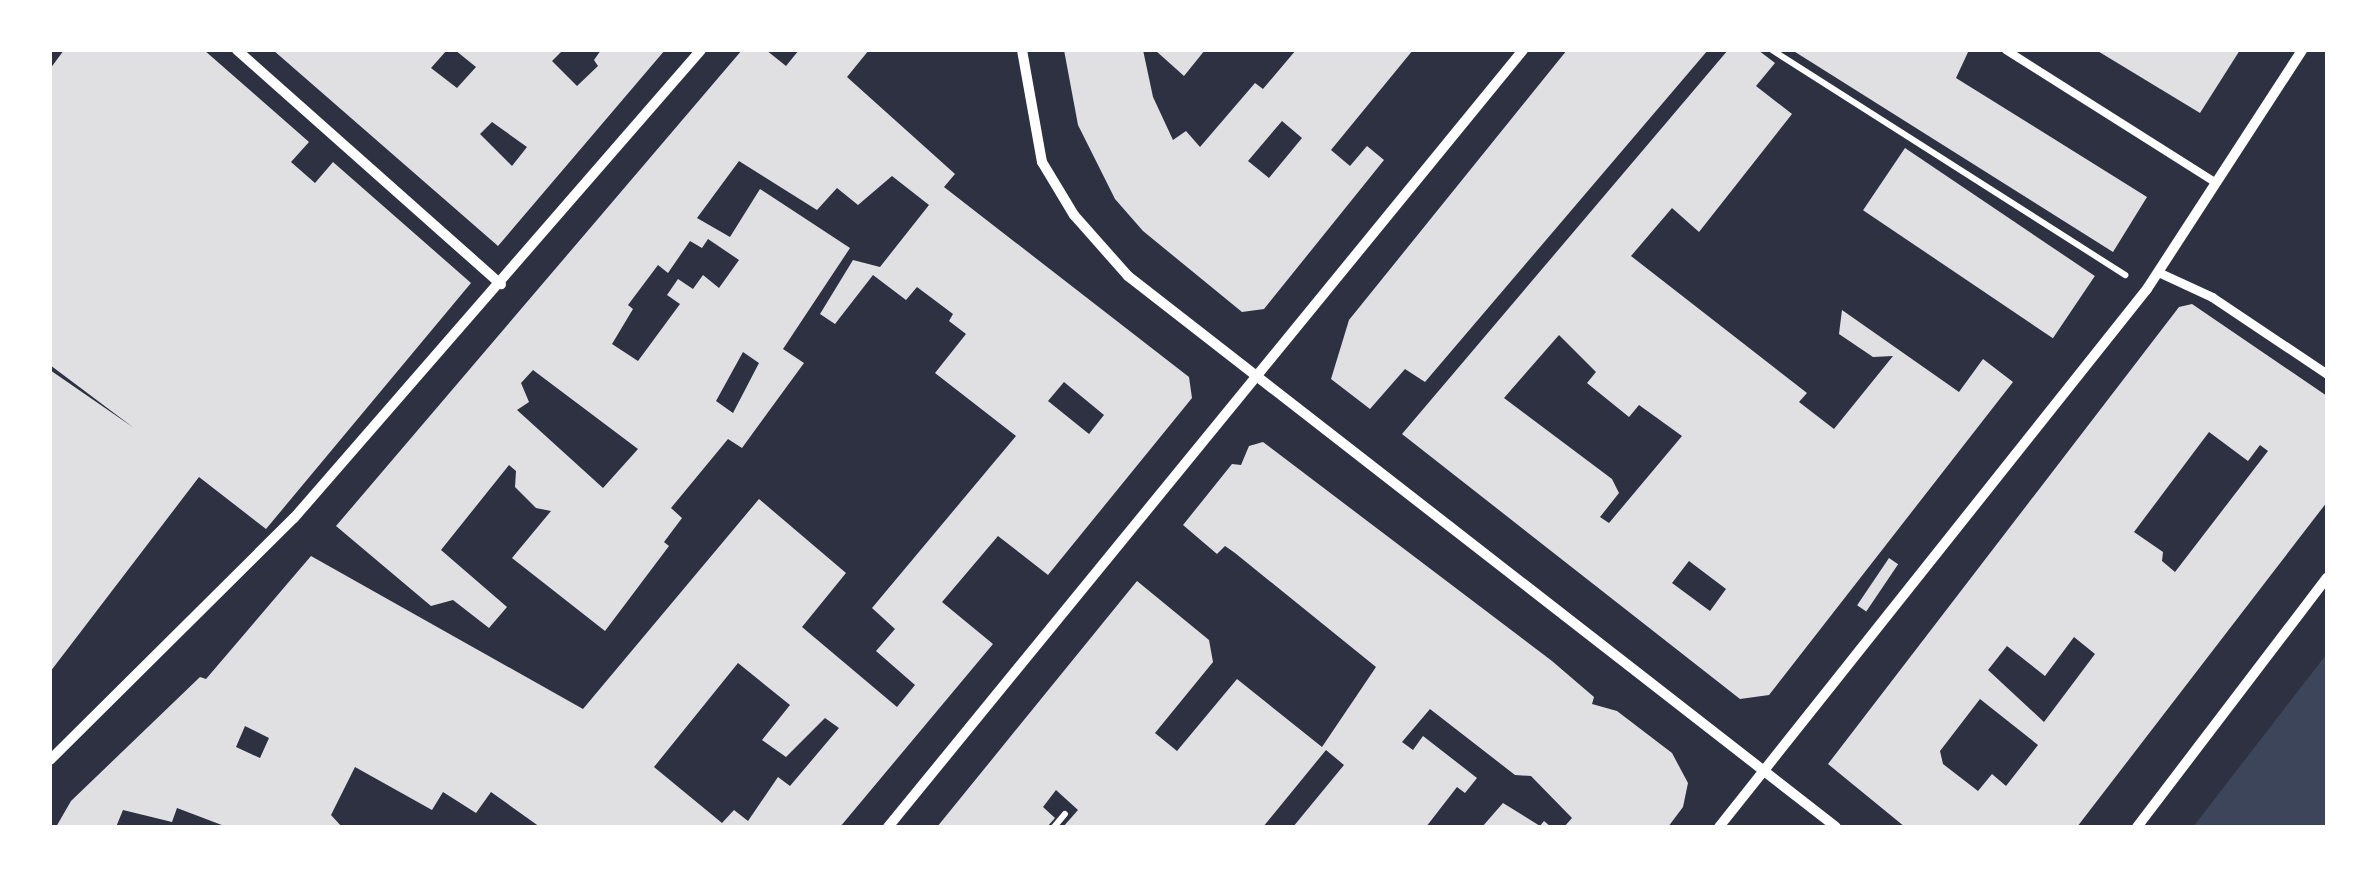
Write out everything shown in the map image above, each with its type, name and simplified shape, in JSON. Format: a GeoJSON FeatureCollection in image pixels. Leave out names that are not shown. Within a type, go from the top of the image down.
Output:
{"type":"FeatureCollection","features":[{"type":"Feature","properties":{"kind":"street"},"geometry":{"type":"LineString","coordinates":[[236,50],[501,284]]}},
{"type":"Feature","properties":{"kind":"street"},"geometry":{"type":"LineString","coordinates":[[50,760],[294,518],[701,50]]}},
{"type":"Feature","properties":{"kind":"street"},"geometry":{"type":"LineString","coordinates":[[1022,50],[1042,162],[1074,215],[1128,276],[1254,379],[1836,827]]}},
{"type":"Feature","properties":{"kind":"street"},"geometry":{"type":"LineString","coordinates":[[888,827],[1522,50]]}},
{"type":"Feature","properties":{"kind":"street"},"geometry":{"type":"LineString","coordinates":[[1720,827],[2147,289],[2302,50]]}},
{"type":"Feature","properties":{"kind":"street"},"geometry":{"type":"LineString","coordinates":[[2158,272],[2212,297],[2327,374]]}},
{"type":"Feature","properties":{"kind":"street"},"geometry":{"type":"LineString","coordinates":[[2137,827],[2325,585]]}},
{"type":"Feature","properties":{"kind":"lane"},"geometry":{"type":"LineString","coordinates":[[2006,50],[2216,184]]}},
{"type":"Feature","properties":{"kind":"path"},"geometry":{"type":"LineString","coordinates":[[1772,50],[2147,289]]}},
{"type":"Feature","properties":{"kind":"path"},"geometry":{"type":"LineString","coordinates":[[1054,827],[1065,814]]}},
{"type":"Feature","properties":{"kind":"shaded area"},"geometry":{"type":"Polygon","coordinates":[[[2326,655],[2327,827],[2193,827],[2291,700],[2326,655]]]}},
{"type":"Feature","properties":{"kind":"building"},"geometry":{"type":"Polygon","coordinates":[[[64,50],[204,50],[309,142],[291,162],[315,183],[333,162],[471,283],[266,529],[199,477],[50,672],[50,370],[134,428],[50,365],[50,69],[64,50]]]}},
{"type":"Feature","properties":{"kind":"building"},"geometry":{"type":"Polygon","coordinates":[[[273,50],[447,50],[431,68],[457,88],[476,67],[455,50],[563,50],[552,61],[577,86],[598,66],[594,60],[601,50],[665,50],[498,246],[273,50]],[[492,122],[480,134],[512,166],[527,147],[492,122]]]}},
{"type":"Feature","properties":{"kind":"building"},"geometry":{"type":"Polygon","coordinates":[[[742,50],[766,50],[786,66],[799,50],[869,50],[847,77],[955,174],[944,187],[1189,377],[1192,398],[1048,575],[998,536],[942,602],[993,644],[840,827],[540,827],[491,792],[476,813],[443,792],[432,810],[355,767],[331,815],[342,827],[227,827],[177,808],[172,822],[123,810],[116,827],[56,827],[71,801],[200,677],[206,679],[311,556],[583,709],[759,499],[846,573],[802,627],[897,707],[915,685],[876,651],[895,629],[872,608],[1016,436],[935,373],[966,334],[949,321],[953,314],[917,287],[906,300],[873,275],[835,324],[820,314],[853,260],[880,267],[929,205],[892,176],[858,205],[837,188],[817,210],[739,161],[697,218],[730,237],[760,189],[850,248],[783,349],[804,363],[742,448],[728,439],[671,508],[682,518],[664,542],[669,546],[605,631],[512,558],[551,511],[536,508],[515,487],[516,471],[509,465],[441,550],[507,607],[489,628],[453,600],[431,606],[336,526],[742,50]],[[708,239],[702,248],[690,241],[668,273],[658,265],[628,305],[633,309],[612,344],[638,361],[680,304],[667,295],[678,279],[693,289],[703,275],[719,288],[739,260],[708,239]],[[743,352],[716,401],[733,413],[759,363],[743,352]],[[533,370],[521,383],[529,402],[517,410],[603,488],[638,449],[533,370]],[[1064,382],[1048,401],[1089,434],[1104,415],[1064,382]],[[738,663],[654,767],[722,823],[734,810],[748,821],[778,777],[790,786],[839,728],[825,718],[786,757],[762,740],[790,705],[738,663]],[[245,726],[236,747],[260,758],[269,738],[245,726]]]}},
{"type":"Feature","properties":{"kind":"building"},"geometry":{"type":"Polygon","coordinates":[[[1064,50],[1143,50],[1153,97],[1173,140],[1186,131],[1200,147],[1255,83],[1263,89],[1296,50],[1413,50],[1331,150],[1350,166],[1367,146],[1384,160],[1264,309],[1242,312],[1143,231],[1115,199],[1078,125],[1064,50]],[[1282,121],[1248,161],[1269,178],[1302,138],[1282,121]]]}},
{"type":"Feature","properties":{"kind":"building"},"geometry":{"type":"Polygon","coordinates":[[[1155,50],[1205,50],[1184,76],[1155,50]]]}},
{"type":"Feature","properties":{"kind":"building"},"geometry":{"type":"Polygon","coordinates":[[[1567,50],[1708,50],[1425,382],[1405,369],[1370,409],[1331,379],[1349,320],[1567,50]]]}},
{"type":"Feature","properties":{"kind":"building"},"geometry":{"type":"Polygon","coordinates":[[[1728,50],[1758,50],[1775,63],[1756,86],[1792,114],[1699,232],[1672,208],[1631,256],[1807,393],[1799,402],[1834,429],[1893,356],[1873,357],[1839,334],[1842,310],[1959,392],[1983,359],[2013,382],[1769,695],[1740,699],[1402,434],[1728,50]],[[1559,335],[1504,398],[1612,479],[1619,493],[1600,517],[1609,523],[1682,436],[1639,405],[1629,417],[1587,383],[1596,372],[1559,335]],[[1689,561],[1672,583],[1710,611],[1726,589],[1689,561]]]}},
{"type":"Feature","properties":{"kind":"building"},"geometry":{"type":"Polygon","coordinates":[[[1792,50],[1969,50],[1956,78],[2147,197],[2113,252],[1792,50]]]}},
{"type":"Feature","properties":{"kind":"building"},"geometry":{"type":"Polygon","coordinates":[[[2096,50],[2240,50],[2200,113],[2096,50]]]}},
{"type":"Feature","properties":{"kind":"building"},"geometry":{"type":"Polygon","coordinates":[[[1905,148],[2095,276],[2053,338],[1863,210],[1905,148]]]}},
{"type":"Feature","properties":{"kind":"building"},"geometry":{"type":"Polygon","coordinates":[[[2192,304],[2327,396],[2327,502],[2077,827],[1905,827],[1828,764],[2179,307],[2192,304]],[[2209,432],[2134,532],[2163,552],[2162,561],[2175,572],[2268,451],[2260,445],[2248,461],[2209,432]],[[2074,637],[2045,676],[2007,646],[1988,670],[2044,722],[2095,654],[2074,637]],[[1980,699],[1940,751],[1943,764],[1978,791],[1992,774],[2006,786],[2038,745],[1980,699]]]}},
{"type":"Feature","properties":{"kind":"building"},"geometry":{"type":"Polygon","coordinates":[[[1263,442],[1552,661],[1594,697],[1592,704],[1617,711],[1672,753],[1688,783],[1683,807],[1668,827],[1564,827],[1572,818],[1531,776],[1515,775],[1430,709],[1402,742],[1413,750],[1423,736],[1477,778],[1465,793],[1457,787],[1426,827],[1293,827],[1344,765],[1326,750],[1263,827],[1063,827],[1078,810],[1056,790],[1043,807],[1055,818],[1047,827],[937,827],[1137,581],[1209,640],[1213,662],[1155,733],[1177,751],[1237,679],[1322,747],[1376,667],[1235,553],[1225,546],[1217,554],[1183,525],[1232,464],[1241,465],[1249,446],[1263,442]]]}},
{"type":"Feature","properties":{"kind":"building"},"geometry":{"type":"Polygon","coordinates":[[[1889,558],[1898,564],[1866,611],[1857,605],[1889,558]]]}},
{"type":"Feature","properties":{"kind":"building"},"geometry":{"type":"Polygon","coordinates":[[[1503,803],[1540,826],[1544,821],[1551,827],[1482,827],[1503,803]]]}}]}
